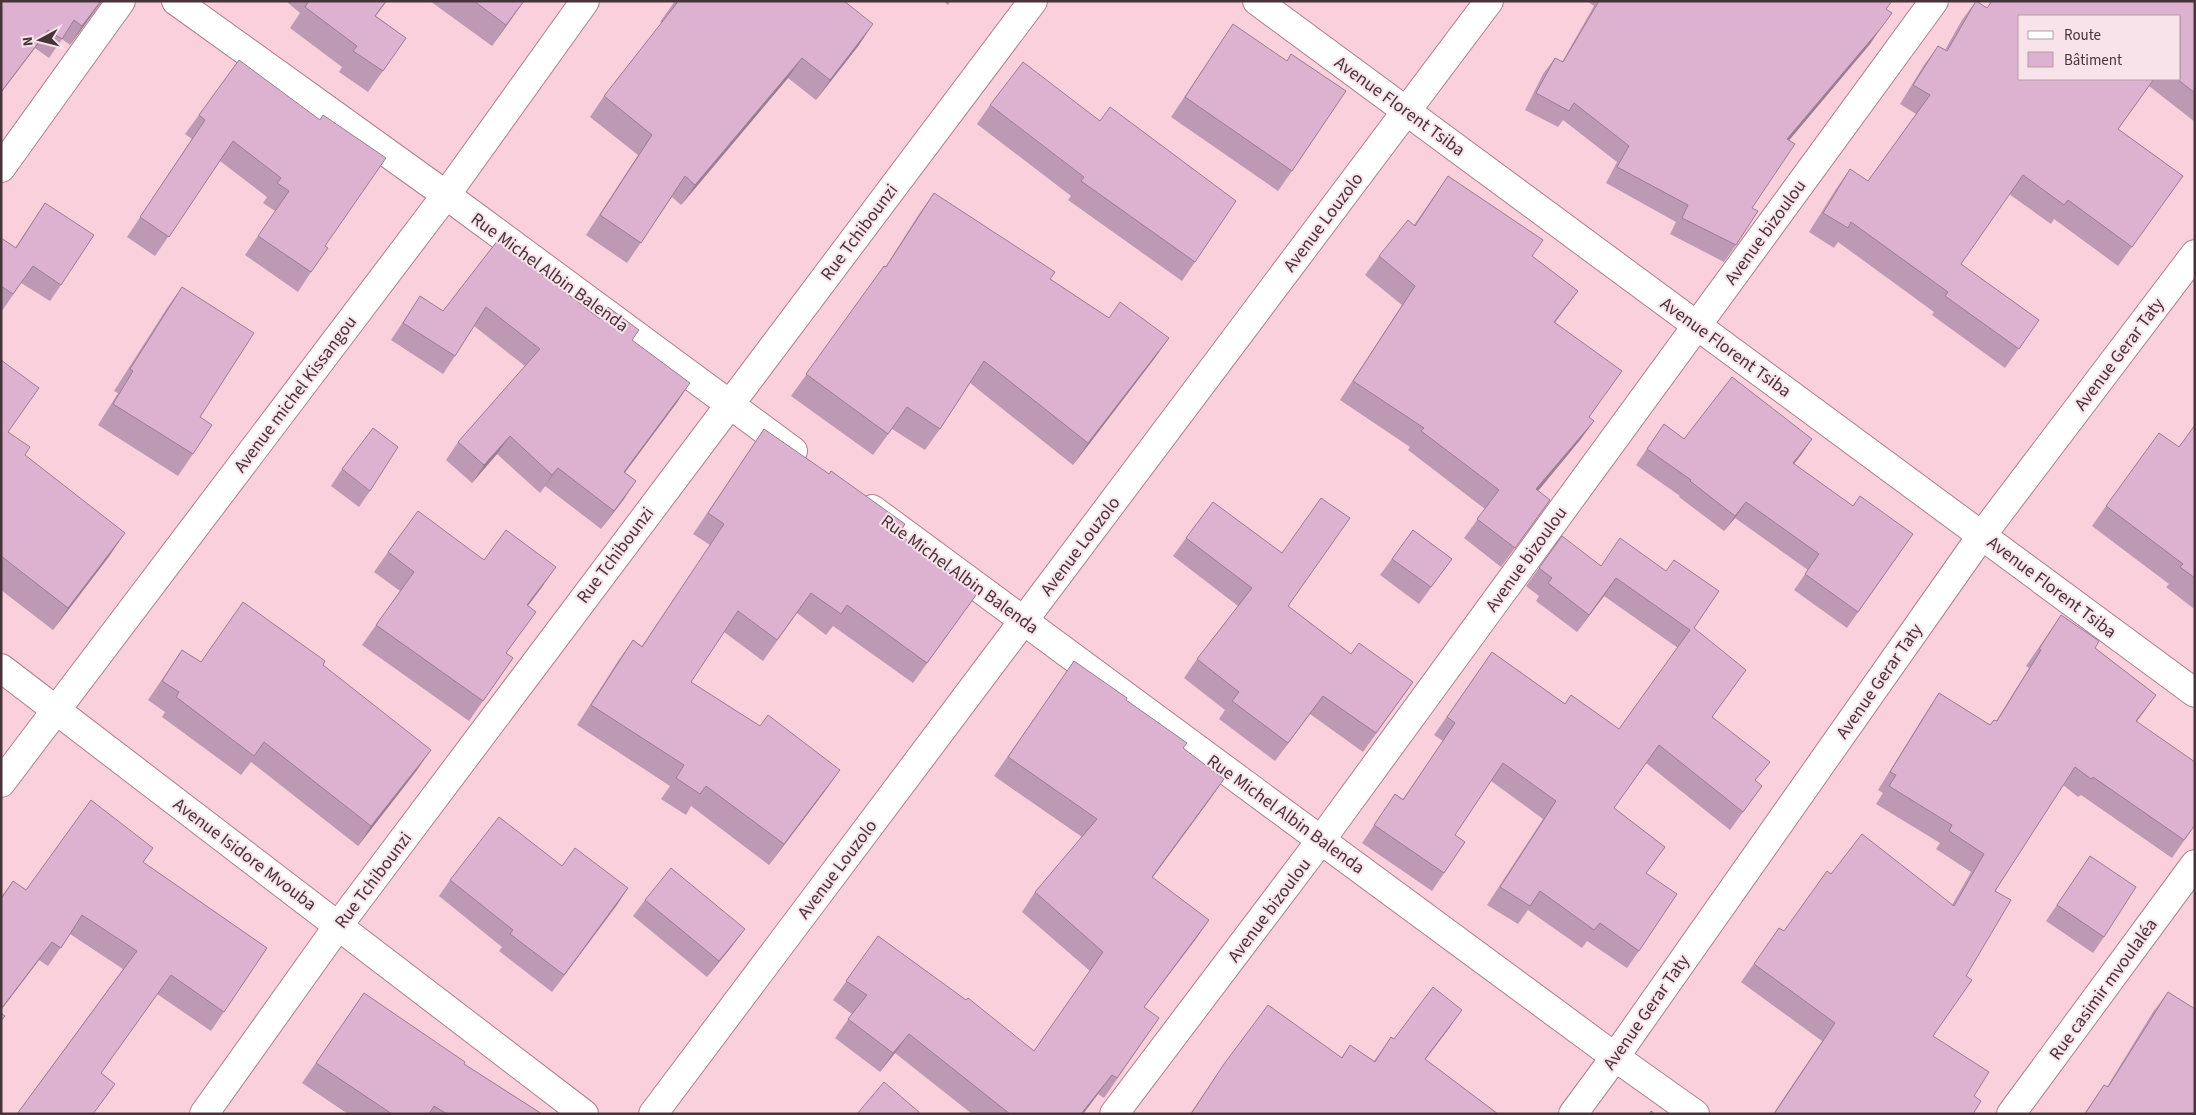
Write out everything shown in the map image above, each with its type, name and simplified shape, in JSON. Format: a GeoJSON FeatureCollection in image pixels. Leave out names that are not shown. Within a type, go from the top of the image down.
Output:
{"type":"FeatureCollection","features":[{"type":"Feature","properties":{"kind":"street"},"geometry":{"type":"LineString","coordinates":[[1,168],[120,1]]}},
{"type":"Feature","properties":{"kind":"street","name":"Rue Michel Albin Balenda"},"geometry":{"type":"LineString","coordinates":[[176,1],[446,195],[817,468]]}},
{"type":"Feature","properties":{"kind":"street","name":"Avenue michel Kissangou"},"geometry":{"type":"LineString","coordinates":[[1,782],[446,195],[585,1]]}},
{"type":"Feature","properties":{"kind":"street","name":"Rue Tchibounzi"},"geometry":{"type":"LineString","coordinates":[[204,1114],[338,926],[1033,1]]}},
{"type":"Feature","properties":{"kind":"street","name":"Avenue Florent Tsiba"},"geometry":{"type":"LineString","coordinates":[[1257,1],[2195,693]]}},
{"type":"Feature","properties":{"kind":"street","name":"Avenue Louzolo"},"geometry":{"type":"LineString","coordinates":[[653,1114],[1489,1]]}},
{"type":"Feature","properties":{"kind":"street","name":"Avenue bizoulou"},"geometry":{"type":"LineString","coordinates":[[1114,1114],[1322,840],[1934,1]]}},
{"type":"Feature","properties":{"kind":"street","name":"Avenue Gerar Taty"},"geometry":{"type":"LineString","coordinates":[[1573,1114],[1982,535],[2195,254]]}},
{"type":"Feature","properties":{"kind":"street","name":"Rue Michel Albin Balenda"},"geometry":{"type":"LineString","coordinates":[[848,492],[1695,1114]]}},
{"type":"Feature","properties":{"kind":"street","name":"Avenue Isidore Mvouba"},"geometry":{"type":"LineString","coordinates":[[1,668],[584,1114]]}},
{"type":"Feature","properties":{"kind":"street","name":"Rue casimir mvoulaléa"},"geometry":{"type":"LineString","coordinates":[[2011,1114],[2195,864]]}},
{"type":"Feature","properties":{"kind":"building"},"geometry":{"type":"Polygon","coordinates":[[[1,1],[101,1],[82,26],[74,20],[62,39],[48,30],[1,92],[1,1]]]}},
{"type":"Feature","properties":{"kind":"building"},"geometry":{"type":"Polygon","coordinates":[[[309,1],[386,1],[375,16],[406,38],[383,71],[353,51],[357,46],[305,7],[309,1]]]}},
{"type":"Feature","properties":{"kind":"building"},"geometry":{"type":"Polygon","coordinates":[[[474,1],[524,1],[506,25],[474,1]]]}},
{"type":"Feature","properties":{"kind":"building"},"geometry":{"type":"Polygon","coordinates":[[[675,1],[844,1],[873,24],[830,80],[802,58],[695,185],[685,176],[641,243],[600,215],[652,135],[604,96],[677,3],[675,1]]]}},
{"type":"Feature","properties":{"kind":"building"},"geometry":{"type":"Polygon","coordinates":[[[1599,1],[1892,1],[1886,9],[1892,13],[1787,139],[1795,144],[1752,208],[1758,211],[1736,245],[1682,218],[1688,205],[1617,167],[1629,146],[1574,103],[1569,111],[1536,93],[1555,58],[1563,62],[1599,1]]]}},
{"type":"Feature","properties":{"kind":"building"},"geometry":{"type":"Polygon","coordinates":[[[1976,1],[1987,8],[1992,1],[2195,1],[2195,93],[2178,80],[2181,80],[2181,15],[2018,15],[2018,80],[2153,80],[2118,129],[2183,176],[2132,247],[2068,200],[2064,205],[2023,175],[1961,264],[2039,320],[2019,349],[1945,296],[1948,292],[1851,222],[1848,228],[1823,213],[1850,169],[1868,181],[1930,95],[1913,85],[1938,46],[1947,51],[1976,1]]]}},
{"type":"Feature","properties":{"kind":"building"},"geometry":{"type":"Polygon","coordinates":[[[1233,24],[1287,61],[1291,54],[1346,91],[1292,171],[1185,97],[1233,24]]]}},
{"type":"Feature","properties":{"kind":"building"},"geometry":{"type":"Polygon","coordinates":[[[239,60],[320,120],[323,115],[386,158],[325,246],[328,248],[311,272],[258,236],[289,191],[277,183],[281,178],[233,141],[169,237],[140,217],[205,120],[199,115],[239,60]]]}},
{"type":"Feature","properties":{"kind":"building"},"geometry":{"type":"Polygon","coordinates":[[[1023,62],[1100,121],[1110,107],[1236,201],[1195,262],[1081,181],[1084,177],[990,105],[1023,62]]]}},
{"type":"Feature","properties":{"kind":"building"},"geometry":{"type":"Polygon","coordinates":[[[1448,176],[1543,240],[1532,256],[1578,291],[1554,322],[1622,371],[1589,417],[1594,421],[1536,489],[1550,500],[1515,548],[1477,519],[1499,490],[1421,431],[1424,428],[1353,381],[1415,286],[1379,256],[1408,220],[1415,226],[1448,176]]]}},
{"type":"Feature","properties":{"kind":"building"},"geometry":{"type":"Polygon","coordinates":[[[934,193],[1055,272],[1050,279],[1109,318],[1120,302],[1169,338],[1088,443],[984,361],[940,429],[907,407],[888,434],[806,374],[884,266],[886,267],[934,193]]]}},
{"type":"Feature","properties":{"kind":"building"},"geometry":{"type":"Polygon","coordinates":[[[45,203],[94,235],[61,285],[33,266],[13,294],[1,286],[1,238],[16,248],[45,203]]]}},
{"type":"Feature","properties":{"kind":"building"},"geometry":{"type":"Polygon","coordinates":[[[498,240],[600,319],[608,307],[639,330],[632,340],[690,383],[624,472],[636,481],[614,511],[558,468],[552,475],[510,436],[484,465],[458,442],[540,349],[486,307],[455,356],[403,323],[420,296],[443,311],[498,240]]]}},
{"type":"Feature","properties":{"kind":"building"},"geometry":{"type":"Polygon","coordinates":[[[182,287],[254,333],[200,417],[212,425],[193,454],[113,404],[133,371],[130,369],[182,287]]]}},
{"type":"Feature","properties":{"kind":"building"},"geometry":{"type":"Polygon","coordinates":[[[1,360],[39,388],[8,432],[30,447],[25,455],[125,533],[68,608],[1,556],[1,360]]]}},
{"type":"Feature","properties":{"kind":"building"},"geometry":{"type":"Polygon","coordinates":[[[1732,377],[1812,439],[1793,463],[1853,506],[1860,496],[1913,534],[1858,612],[1805,574],[1819,554],[1746,502],[1735,516],[1691,480],[1647,449],[1664,424],[1684,439],[1732,377]]]}},
{"type":"Feature","properties":{"kind":"building"},"geometry":{"type":"Polygon","coordinates":[[[2195,425],[2195,578],[2180,567],[2183,564],[2106,506],[2159,433],[2179,447],[2195,425]]]}},
{"type":"Feature","properties":{"kind":"building"},"geometry":{"type":"Polygon","coordinates":[[[373,428],[398,447],[370,491],[342,469],[373,428]]]}},
{"type":"Feature","properties":{"kind":"building"},"geometry":{"type":"Polygon","coordinates":[[[764,429],[829,474],[831,471],[905,524],[899,534],[979,591],[927,663],[847,605],[841,614],[811,593],[777,640],[738,611],[691,682],[760,726],[768,715],[840,770],[784,844],[706,786],[700,794],[676,778],[684,765],[591,705],[633,640],[642,647],[724,524],[708,513],[764,429]]]}},
{"type":"Feature","properties":{"kind":"building"},"geometry":{"type":"Polygon","coordinates":[[[1321,498],[1350,518],[1288,606],[1351,654],[1359,643],[1413,682],[1376,733],[1323,696],[1288,743],[1232,701],[1239,692],[1197,659],[1252,588],[1186,538],[1213,502],[1282,553],[1321,498]]]}},
{"type":"Feature","properties":{"kind":"building"},"geometry":{"type":"Polygon","coordinates":[[[418,511],[484,560],[506,530],[556,567],[527,605],[536,612],[506,653],[513,658],[483,701],[376,625],[414,572],[388,552],[418,511]]]}},
{"type":"Feature","properties":{"kind":"building"},"geometry":{"type":"Polygon","coordinates":[[[1413,530],[1452,559],[1431,587],[1392,559],[1413,530]]]}},
{"type":"Feature","properties":{"kind":"building"},"geometry":{"type":"Polygon","coordinates":[[[1562,536],[1601,566],[1620,538],[1666,571],[1674,560],[1719,591],[1694,628],[1746,670],[1712,717],[1770,762],[1755,780],[1762,786],[1743,812],[1659,745],[1614,808],[1665,847],[1646,873],[1677,894],[1639,951],[1600,923],[1594,930],[1540,891],[1530,906],[1500,887],[1556,801],[1503,763],[1455,835],[1465,842],[1444,873],[1374,825],[1395,794],[1403,800],[1455,723],[1447,717],[1492,652],[1565,704],[1571,695],[1619,729],[1690,630],[1616,578],[1589,615],[1548,583],[1552,578],[1539,568],[1562,536]]]}},
{"type":"Feature","properties":{"kind":"building"},"geometry":{"type":"Polygon","coordinates":[[[243,602],[325,661],[323,665],[431,750],[371,826],[264,742],[254,756],[176,697],[179,692],[162,681],[182,650],[201,662],[243,602]]]}},
{"type":"Feature","properties":{"kind":"building"},"geometry":{"type":"Polygon","coordinates":[[[2061,615],[2099,641],[2095,648],[2156,695],[2136,721],[2195,762],[2195,825],[2184,840],[2093,777],[2091,779],[2075,767],[1995,891],[2011,900],[1966,976],[1972,980],[1933,1036],[1989,1072],[1974,1096],[1981,1101],[1973,1114],[1774,1114],[1835,1023],[1754,964],[1779,928],[1784,931],[1827,871],[1831,874],[1862,834],[1954,906],[1984,854],[1949,831],[1952,825],[1889,786],[1896,775],[1890,772],[1939,693],[1990,725],[1994,720],[1997,721],[2061,615]]]}},
{"type":"Feature","properties":{"kind":"building"},"geometry":{"type":"Polygon","coordinates":[[[1074,661],[1187,743],[1183,748],[1224,779],[1152,877],[1209,920],[1144,1007],[1159,1018],[1117,1078],[1112,1075],[1081,1114],[1010,1114],[909,1034],[893,1053],[848,1019],[867,995],[846,981],[878,936],[966,1000],[968,998],[1034,1051],[1103,952],[1035,892],[1097,819],[1008,757],[1074,661]]]}},
{"type":"Feature","properties":{"kind":"building"},"geometry":{"type":"Polygon","coordinates":[[[91,800],[153,848],[143,862],[267,948],[224,1012],[171,975],[101,1073],[115,1084],[93,1114],[17,1114],[137,951],[82,915],[61,948],[52,942],[1,1009],[1,899],[13,881],[26,890],[91,800]]]}},
{"type":"Feature","properties":{"kind":"building"},"geometry":{"type":"Polygon","coordinates":[[[499,817],[562,866],[575,848],[628,888],[564,975],[510,934],[513,930],[450,880],[499,817]]]}},
{"type":"Feature","properties":{"kind":"building"},"geometry":{"type":"Polygon","coordinates":[[[2090,856],[2136,887],[2104,937],[2057,905],[2090,856]]]}},
{"type":"Feature","properties":{"kind":"building"},"geometry":{"type":"Polygon","coordinates":[[[671,868],[745,929],[719,961],[645,900],[671,868]]]}},
{"type":"Feature","properties":{"kind":"building"},"geometry":{"type":"Polygon","coordinates":[[[1433,987],[1462,1010],[1425,1059],[1498,1114],[1191,1114],[1224,1064],[1268,1005],[1342,1058],[1350,1045],[1375,1062],[1391,1037],[1394,1039],[1433,987]]]}},
{"type":"Feature","properties":{"kind":"building"},"geometry":{"type":"Polygon","coordinates":[[[2168,992],[2195,1009],[2195,1114],[2085,1114],[2104,1085],[2108,1087],[2168,992]]]}},
{"type":"Feature","properties":{"kind":"building"},"geometry":{"type":"Polygon","coordinates":[[[364,993],[465,1062],[464,1064],[542,1114],[447,1114],[434,1106],[429,1114],[392,1114],[316,1063],[364,993]]]}},
{"type":"Feature","properties":{"kind":"building"},"geometry":{"type":"Polygon","coordinates":[[[1,1013],[5,1016],[1,1021],[1,1013]]]}},
{"type":"Feature","properties":{"kind":"building"},"geometry":{"type":"Polygon","coordinates":[[[884,1082],[919,1112],[918,1114],[857,1114],[884,1082]]]}}]}
